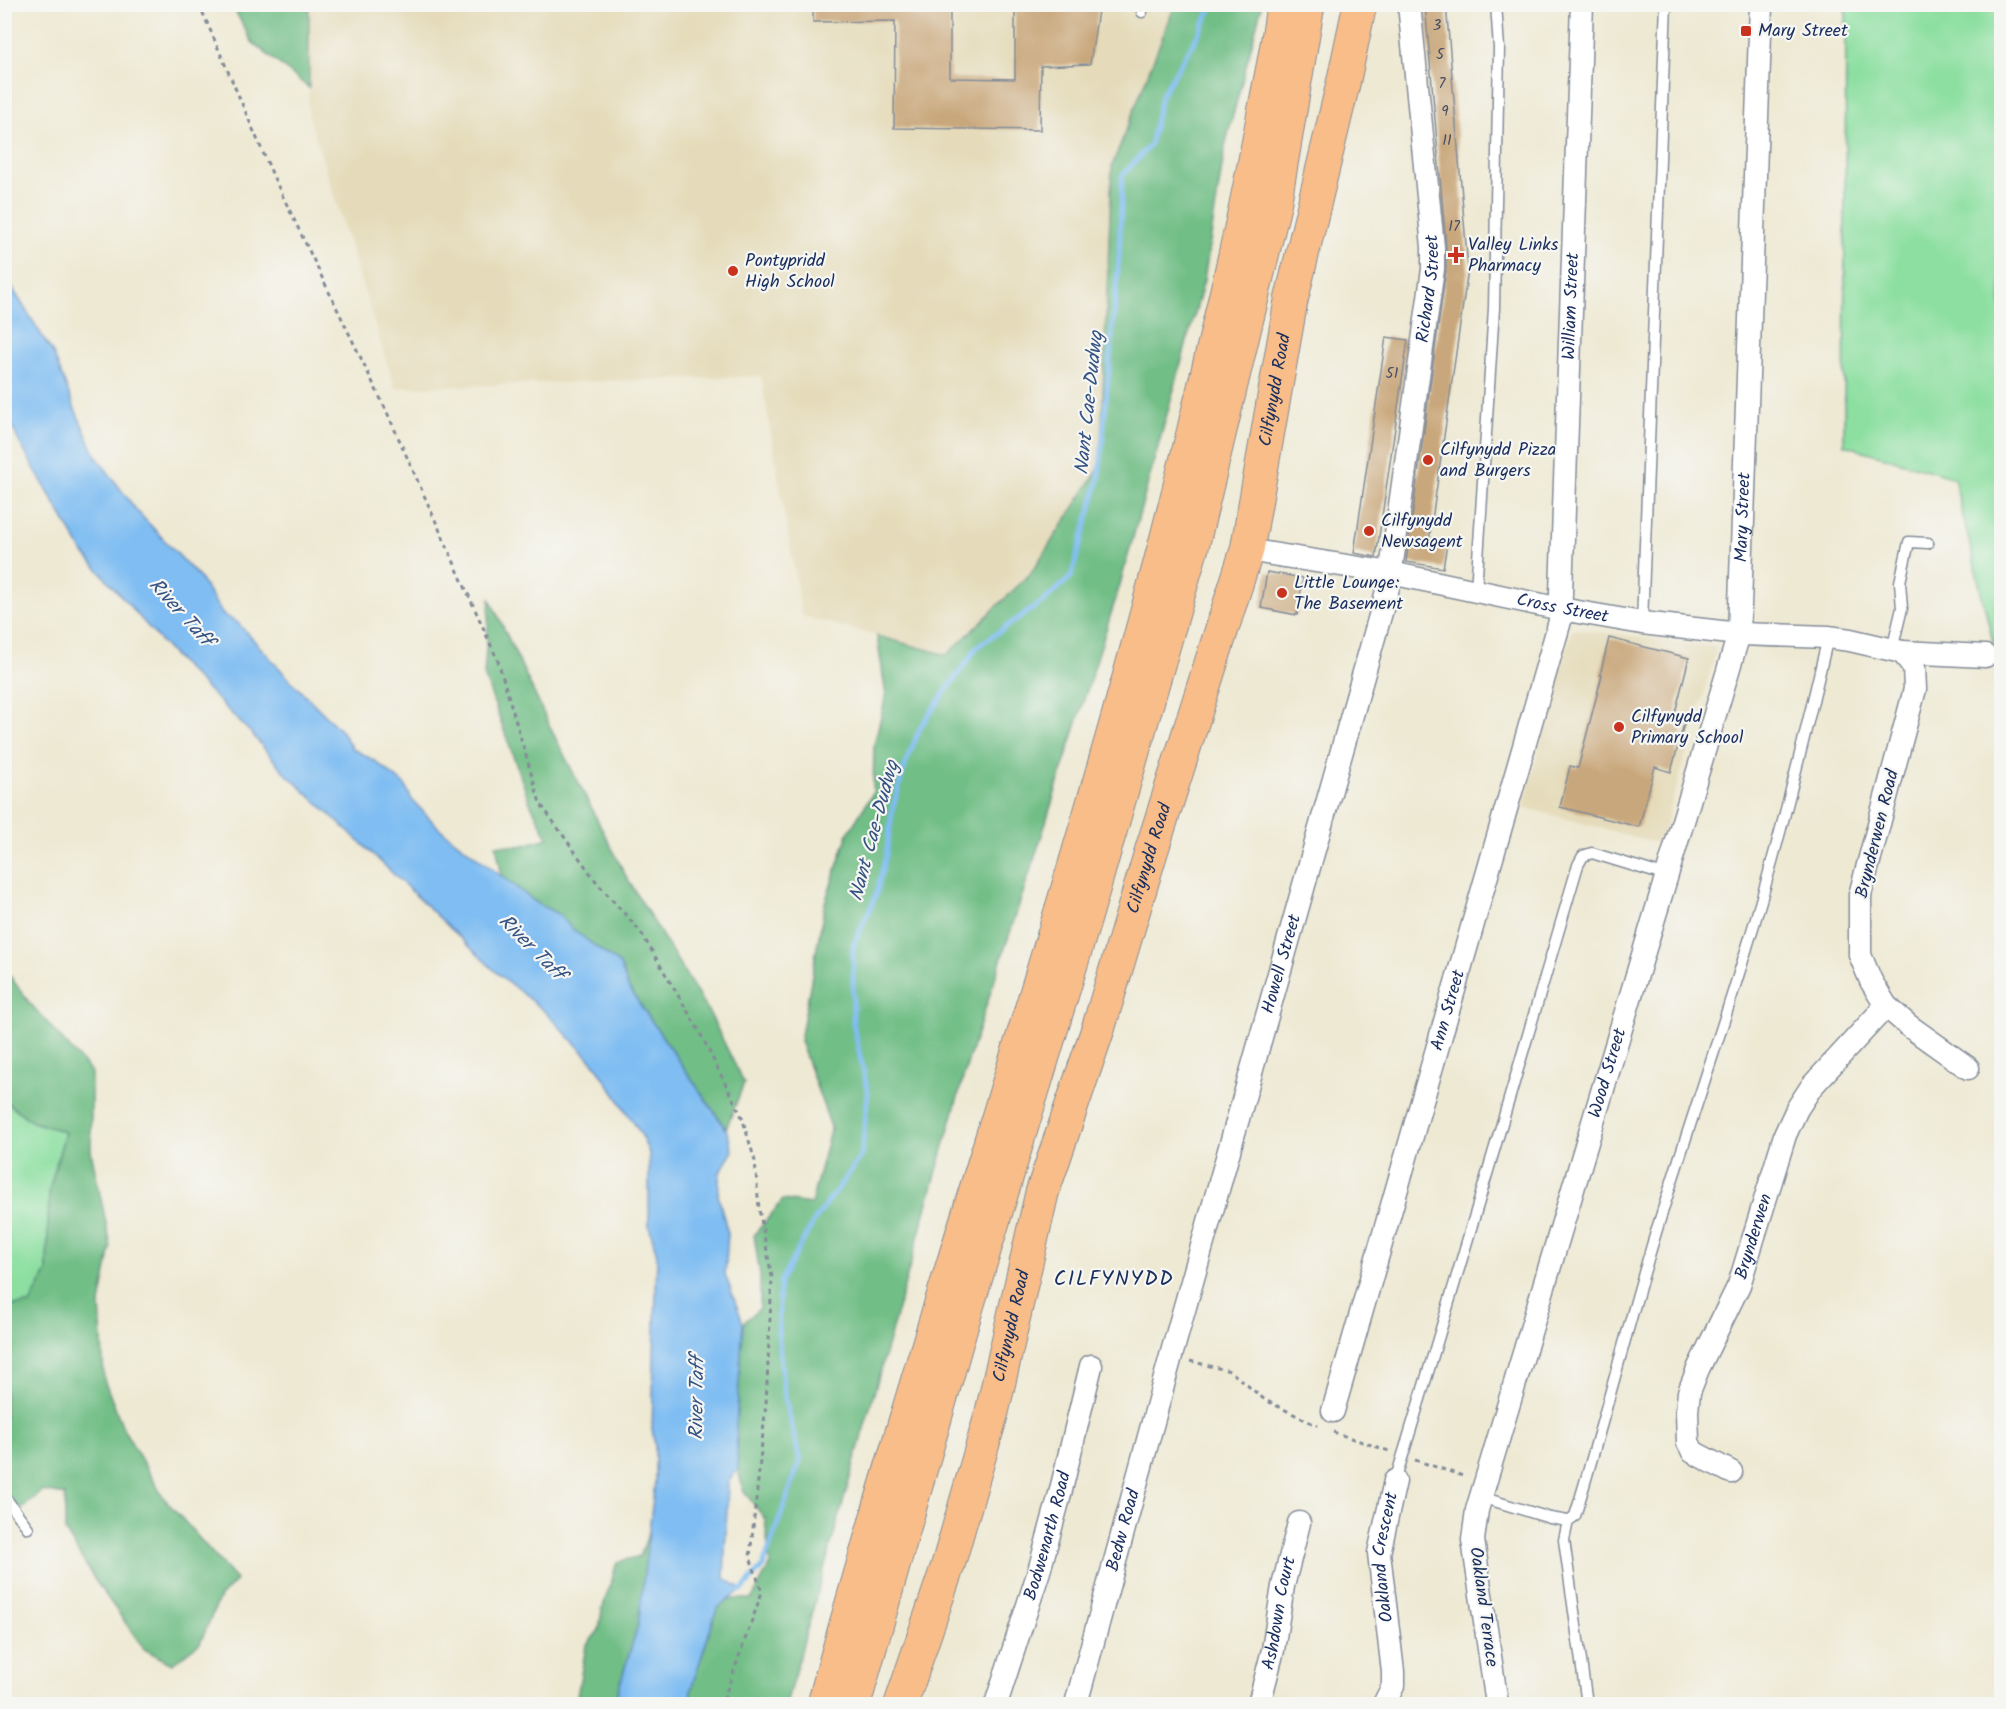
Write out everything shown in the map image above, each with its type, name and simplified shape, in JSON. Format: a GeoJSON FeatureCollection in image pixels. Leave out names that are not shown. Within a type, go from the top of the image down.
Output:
{"type":"FeatureCollection","features":[{"type":"Feature","properties":{"kind":"main road"},"geometry":{"type":"LineString","coordinates":[[824,1704],[938,1310],[1061,912],[1166,544],[1246,211],[1283,4]]}},
{"type":"Feature","properties":{"kind":"main road"},"geometry":{"type":"LineString","coordinates":[[854,1704],[960,1330],[1085,918],[1192,547],[1274,206],[1308,4]]}},
{"type":"Feature","properties":{"kind":"main road","name":"Cilfynydd Road"},"geometry":{"type":"LineString","coordinates":[[902,1704],[948,1565],[992,1412],[1042,1193],[1099,1026],[1151,852],[1247,550],[1291,301],[1360,4]]}},
{"type":"Feature","properties":{"kind":"street","name":"Richard Street"},"geometry":{"type":"LineString","coordinates":[[1391,573],[1433,269],[1433,247],[1409,4]]}},
{"type":"Feature","properties":{"kind":"street","name":"William Street"},"geometry":{"type":"LineString","coordinates":[[1561,609],[1582,4]]}},
{"type":"Feature","properties":{"kind":"street","name":"Mary Street"},"geometry":{"type":"LineString","coordinates":[[1739,634],[1761,4]]}},
{"type":"Feature","properties":{"kind":"street","name":"Cross Street"},"geometry":{"type":"LineString","coordinates":[[1247,550],[1391,573],[1561,609],[1642,623],[1739,634],[1828,637],[1892,650],[1985,656]]}},
{"type":"Feature","properties":{"kind":"street","name":"Howell Street"},"geometry":{"type":"LineString","coordinates":[[1171,1356],[1391,573]]}},
{"type":"Feature","properties":{"kind":"street","name":"Ann Street"},"geometry":{"type":"LineString","coordinates":[[1333,1411],[1560,621],[1561,609]]}},
{"type":"Feature","properties":{"kind":"street","name":"Wood Street"},"geometry":{"type":"LineString","coordinates":[[1479,1504],[1739,634]]}},
{"type":"Feature","properties":{"kind":"street","name":"Brynderwen Road"},"geometry":{"type":"LineString","coordinates":[[1892,650],[1914,667],[1915,689],[1860,895],[1860,955],[1871,981],[1886,1006],[1909,1026],[1968,1068]]}},
{"type":"Feature","properties":{"kind":"street","name":"Brynderwen"},"geometry":{"type":"LineString","coordinates":[[1731,1472],[1693,1452],[1688,1442],[1689,1392],[1739,1285],[1785,1135],[1797,1109],[1812,1086],[1886,1006]]}},
{"type":"Feature","properties":{"kind":"street","name":"Bedw Road"},"geometry":{"type":"LineString","coordinates":[[1082,1703],[1171,1356]]}},
{"type":"Feature","properties":{"kind":"street","name":"Bodwenarth Road"},"geometry":{"type":"LineString","coordinates":[[996,1704],[1050,1529],[1091,1366]]}},
{"type":"Feature","properties":{"kind":"street","name":"Oakland Crescent"},"geometry":{"type":"LineString","coordinates":[[1384,1704],[1393,1686],[1393,1672],[1379,1554],[1395,1481]]}},
{"type":"Feature","properties":{"kind":"street","name":"Oakland Terrace"},"geometry":{"type":"LineString","coordinates":[[1479,1504],[1473,1540],[1497,1704]]}},
{"type":"Feature","properties":{"kind":"street","name":"Ashdown Court"},"geometry":{"type":"LineString","coordinates":[[1259,1704],[1273,1650],[1283,1586],[1299,1523]]}},
{"type":"Feature","properties":{"kind":"lane"},"geometry":{"type":"LineString","coordinates":[[1476,591],[1494,308],[1499,48],[1496,4]]}},
{"type":"Feature","properties":{"kind":"lane"},"geometry":{"type":"LineString","coordinates":[[1642,623],[1666,4]]}},
{"type":"Feature","properties":{"kind":"lane"},"geometry":{"type":"LineString","coordinates":[[1892,650],[1902,608],[1900,582],[1909,542],[1928,543]]}},
{"type":"Feature","properties":{"kind":"lane"},"geometry":{"type":"LineString","coordinates":[[1587,1704],[1564,1540],[1568,1521],[1575,1516],[1601,1431],[1641,1281],[1696,1102],[1744,958],[1769,871],[1828,637]]}},
{"type":"Feature","properties":{"kind":"lane"},"geometry":{"type":"LineString","coordinates":[[1395,1481],[1578,865],[1583,856],[1592,853],[1667,876]]}},
{"type":"Feature","properties":{"kind":"lane"},"geometry":{"type":"LineString","coordinates":[[4,1496],[28,1528]]}},
{"type":"Feature","properties":{"kind":"lane"},"geometry":{"type":"LineString","coordinates":[[1479,1504],[1568,1521]]}},
{"type":"Feature","properties":{"kind":"path"},"geometry":{"type":"LineString","coordinates":[[199,4],[274,178],[386,410],[498,661],[540,803],[598,884],[640,931],[699,1029],[742,1117],[755,1161],[759,1209],[772,1277],[766,1404],[750,1557],[762,1592],[723,1704]]}},
{"type":"Feature","properties":{"kind":"shaded area","name":"Pontypridd High School"},"geometry":{"type":"Polygon","coordinates":[[[309,5],[1175,5],[1112,166],[1100,467],[1032,573],[947,655],[802,616],[761,376],[395,388],[308,114],[309,5]]]}},
{"type":"Feature","properties":{"kind":"shaded area","name":"Cilfynydd Primary School"},"geometry":{"type":"Polygon","coordinates":[[[1572,629],[1717,647],[1660,844],[1523,807],[1572,629]]]}},
{"type":"Feature","properties":{"kind":"green space"},"geometry":{"type":"Polygon","coordinates":[[[232,5],[309,5],[309,88],[252,42],[232,5]]]}},
{"type":"Feature","properties":{"kind":"green space"},"geometry":{"type":"Polygon","coordinates":[[[1175,5],[1262,5],[1226,142],[1204,280],[1119,588],[968,1061],[786,1704],[690,1704],[691,1689],[717,1609],[728,1599],[752,1599],[770,1564],[765,1519],[743,1490],[738,1469],[736,1425],[743,1323],[760,1308],[760,1275],[754,1235],[783,1200],[811,1204],[831,1127],[800,1041],[825,903],[848,833],[873,793],[874,745],[886,696],[877,636],[947,655],[1031,573],[1100,467],[1112,166],[1175,5]]]}},
{"type":"Feature","properties":{"kind":"green space"},"geometry":{"type":"Polygon","coordinates":[[[1846,5],[2001,5],[2001,668],[1954,478],[1844,445],[1846,5]]]}},
{"type":"Feature","properties":{"kind":"green space"},"geometry":{"type":"Polygon","coordinates":[[[490,599],[551,729],[627,878],[711,1016],[744,1083],[726,1129],[628,987],[620,965],[571,928],[560,915],[538,904],[502,876],[496,845],[520,846],[548,838],[530,803],[484,675],[490,599]]]}},
{"type":"Feature","properties":{"kind":"green space"},"geometry":{"type":"Polygon","coordinates":[[[4,968],[28,1001],[91,1072],[91,1151],[111,1247],[100,1303],[104,1380],[124,1430],[163,1497],[236,1580],[220,1597],[200,1643],[172,1664],[144,1649],[95,1580],[65,1531],[65,1495],[42,1491],[5,1524],[5,1306],[30,1304],[47,1271],[49,1191],[65,1132],[33,1122],[5,1101],[4,968]]]}},
{"type":"Feature","properties":{"kind":"green space"},"geometry":{"type":"Polygon","coordinates":[[[4,1101],[33,1122],[65,1132],[49,1191],[47,1271],[30,1304],[5,1306],[4,1101]]]}},
{"type":"Feature","properties":{"kind":"green space"},"geometry":{"type":"Polygon","coordinates":[[[651,1526],[638,1625],[614,1704],[579,1704],[577,1697],[586,1646],[599,1630],[602,1610],[617,1562],[640,1556],[651,1526]]]}},
{"type":"Feature","properties":{"kind":"water","name":"River Taff"},"geometry":{"type":"Polygon","coordinates":[[[4,275],[53,353],[96,456],[137,511],[199,577],[223,615],[237,622],[342,732],[352,748],[375,761],[405,785],[412,800],[439,828],[538,904],[560,915],[571,928],[620,965],[628,987],[726,1129],[733,1151],[720,1172],[718,1195],[728,1234],[725,1274],[743,1323],[736,1425],[738,1469],[728,1482],[724,1577],[742,1590],[717,1609],[691,1689],[690,1704],[614,1704],[638,1625],[655,1481],[655,1446],[652,1429],[657,1255],[649,1226],[649,1153],[641,1134],[595,1064],[545,1012],[496,972],[285,773],[251,733],[170,652],[82,551],[18,440],[5,408],[4,275]]]}},
{"type":"Feature","properties":{"kind":"building"},"geometry":{"type":"Polygon","coordinates":[[[813,4],[950,4],[950,78],[1015,79],[1015,4],[1099,4],[1090,64],[1041,66],[1040,130],[894,128],[895,21],[813,22],[813,4]]]}},
{"type":"Feature","properties":{"kind":"building"},"geometry":{"type":"Polygon","coordinates":[[[1425,4],[1446,4],[1468,269],[1429,541],[1447,544],[1443,568],[1406,562],[1446,269],[1446,246],[1425,4]]]}},
{"type":"Feature","properties":{"kind":"building"},"geometry":{"type":"Polygon","coordinates":[[[1386,337],[1408,340],[1376,557],[1354,553],[1386,337]]]}},
{"type":"Feature","properties":{"kind":"building","name":"Little Lounge: The Basement"},"geometry":{"type":"Polygon","coordinates":[[[1267,572],[1303,578],[1297,615],[1261,608],[1267,572]]]}},
{"type":"Feature","properties":{"kind":"building"},"geometry":{"type":"Polygon","coordinates":[[[1609,638],[1689,658],[1674,717],[1685,720],[1671,772],[1655,767],[1639,827],[1560,807],[1570,766],[1578,768],[1609,638]]]}},
{"type":"Feature","properties":{"kind":"waterway","name":"Nant Cae-Dudwg"},"geometry":{"type":"LineString","coordinates":[[737,1590],[742,1590],[763,1566],[800,1461],[784,1394],[778,1331],[780,1282],[814,1221],[861,1157],[868,1093],[853,1023],[853,946],[876,895],[886,855],[893,807],[906,762],[921,726],[978,646],[1045,600],[1071,577],[1099,479],[1119,257],[1122,176],[1150,145],[1161,96],[1198,35],[1213,4]]}},
{"type":"Feature","properties":{"kind":"place","name":"Mary Street"},"geometry":{"type":"Point","coordinates":[1746,31]}},
{"type":"Feature","properties":{"kind":"place","name":"Valley Links Pharmacy"},"geometry":{"type":"Point","coordinates":[1456,255]}},
{"type":"Feature","properties":{"kind":"place","name":"Pontypridd High School"},"geometry":{"type":"Point","coordinates":[733,271]}},
{"type":"Feature","properties":{"kind":"place","name":"Cilfynydd Pizza and Burgers"},"geometry":{"type":"Point","coordinates":[1428,460]}},
{"type":"Feature","properties":{"kind":"place","name":"Cilfynydd Newsagent"},"geometry":{"type":"Point","coordinates":[1369,531]}},
{"type":"Feature","properties":{"kind":"place","name":"Little Lounge: The Basement"},"geometry":{"type":"Point","coordinates":[1282,593]}},
{"type":"Feature","properties":{"kind":"place","name":"Cilfynydd Primary School"},"geometry":{"type":"Point","coordinates":[1619,727]}},
{"type":"Feature","properties":{"kind":"district","name":"CILFYNYDD"},"geometry":{"type":"Point","coordinates":[1114,1279]}}]}
